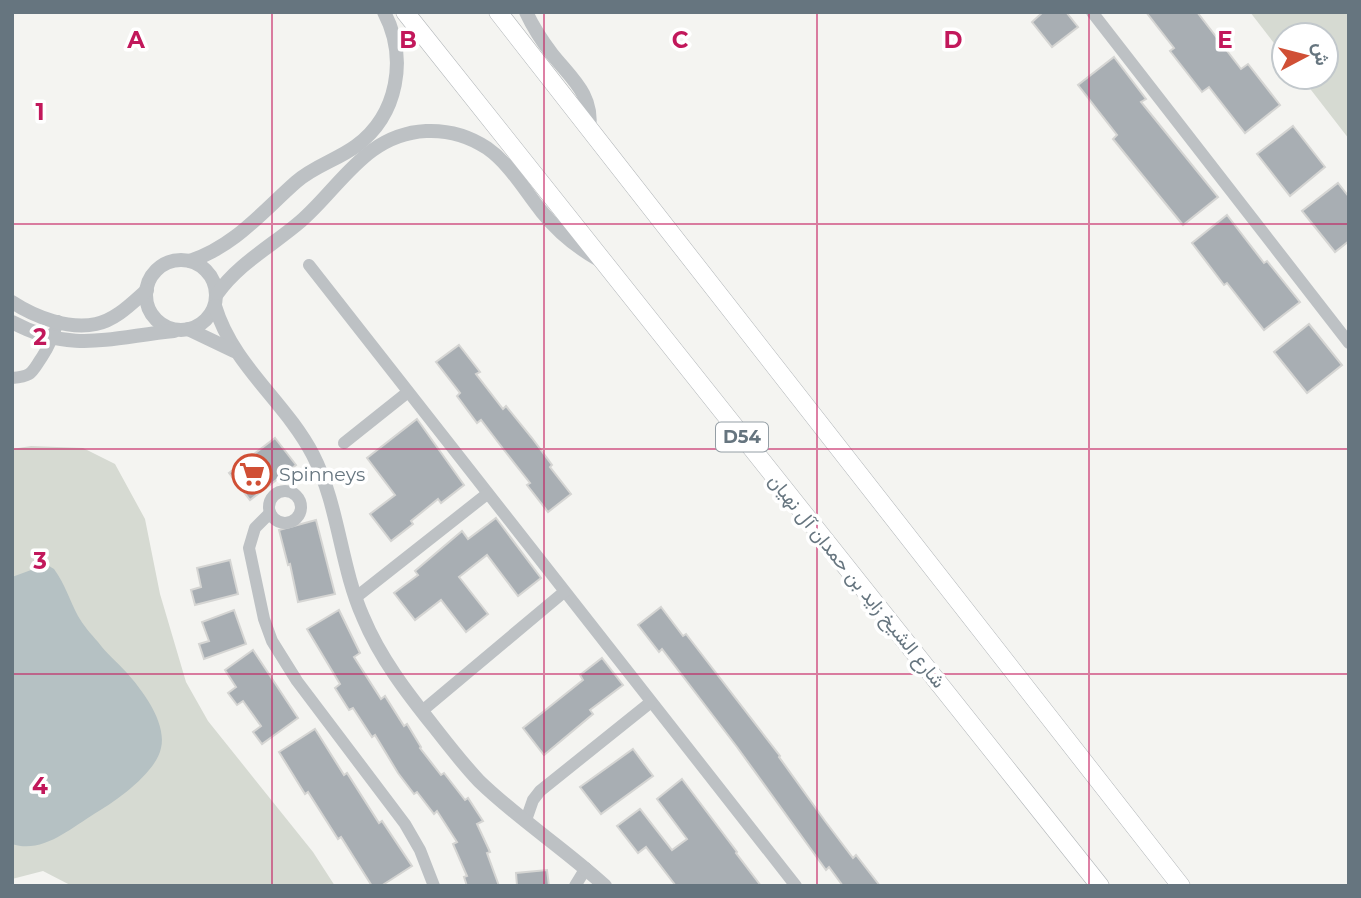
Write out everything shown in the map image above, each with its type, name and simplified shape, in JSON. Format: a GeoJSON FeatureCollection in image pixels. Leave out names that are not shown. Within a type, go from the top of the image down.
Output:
{"type":"FeatureCollection","features":[{"type":"Feature","properties":{"kind":"main road","name":"شارع الشيخ زايد بن حمدان آل نهيان"},"geometry":{"type":"LineString","coordinates":[[405,12],[1100,886]]}},
{"type":"Feature","properties":{"kind":"main road"},"geometry":{"type":"LineString","coordinates":[[498,12],[1181,886]]}},
{"type":"Feature","properties":{"kind":"main road"},"geometry":{"type":"LineString","coordinates":[[1150,846],[1196,886]]}},
{"type":"Feature","properties":{"kind":"main road"},"geometry":{"type":"LineString","coordinates":[[1080,861],[1088,886]]}},
{"type":"Feature","properties":{"kind":"street"},"geometry":{"type":"LineString","coordinates":[[190,261],[221,248],[244,231],[306,174],[346,153],[363,140],[384,115],[395,85],[398,63],[396,41],[384,12]]}},
{"type":"Feature","properties":{"kind":"street"},"geometry":{"type":"LineString","coordinates":[[526,12],[551,53],[587,98],[590,110],[589,129]]}},
{"type":"Feature","properties":{"kind":"street"},"geometry":{"type":"LineString","coordinates":[[1092,12],[1349,343]]}},
{"type":"Feature","properties":{"kind":"street"},"geometry":{"type":"LineString","coordinates":[[12,322],[47,337],[86,342],[184,330],[205,321],[236,270],[300,222],[372,149],[406,134],[439,131],[469,139],[496,155],[553,225],[576,245],[602,262]]}},
{"type":"Feature","properties":{"kind":"street"},"geometry":{"type":"LineString","coordinates":[[244,231],[261,251]]}},
{"type":"Feature","properties":{"kind":"street"},"geometry":{"type":"LineString","coordinates":[[235,352],[184,330],[169,328],[154,317],[147,300],[147,290],[150,279],[157,270],[167,263],[179,260],[201,265],[209,273],[223,330],[235,352],[278,404],[313,455],[331,501],[355,598],[394,675],[478,780],[605,886]]}},
{"type":"Feature","properties":{"kind":"street"},"geometry":{"type":"LineString","coordinates":[[309,265],[796,886]]}},
{"type":"Feature","properties":{"kind":"street"},"geometry":{"type":"LineString","coordinates":[[12,302],[27,312],[53,320],[77,325],[96,324],[122,311],[147,290]]}},
{"type":"Feature","properties":{"kind":"street"},"geometry":{"type":"LineString","coordinates":[[13,378],[34,372],[42,357],[40,346],[47,337],[53,320]]}},
{"type":"Feature","properties":{"kind":"street"},"geometry":{"type":"LineString","coordinates":[[344,443],[408,392]]}},
{"type":"Feature","properties":{"kind":"street"},"geometry":{"type":"LineString","coordinates":[[355,598],[487,494]]}},
{"type":"Feature","properties":{"kind":"street"},"geometry":{"type":"LineString","coordinates":[[270,513],[255,528],[249,548],[264,619],[272,641],[297,681],[405,824],[434,886]]}},
{"type":"Feature","properties":{"kind":"street"},"geometry":{"type":"LineString","coordinates":[[422,711],[565,592]]}},
{"type":"Feature","properties":{"kind":"street"},"geometry":{"type":"LineString","coordinates":[[526,820],[540,791],[651,702]]}},
{"type":"Feature","properties":{"kind":"street"},"geometry":{"type":"LineString","coordinates":[[575,886],[586,868]]}},
{"type":"Feature","properties":{"kind":"shaded area"},"geometry":{"type":"Polygon","coordinates":[[[1250,12],[1349,12],[1349,139],[1312,91],[1340,91],[1340,21],[1270,21],[1270,38],[1250,12]]]}},
{"type":"Feature","properties":{"kind":"shaded area"},"geometry":{"type":"Polygon","coordinates":[[[31,446],[83,448],[115,464],[145,519],[160,594],[186,682],[208,721],[313,852],[335,886],[72,886],[43,871],[12,879],[12,449],[31,446]]]}},
{"type":"Feature","properties":{"kind":"shaded area"},"geometry":{"type":"Polygon","coordinates":[[[42,566],[54,569],[82,623],[146,698],[157,718],[162,738],[158,758],[143,777],[123,794],[65,833],[45,843],[23,846],[12,844],[12,577],[42,566]]]}},
{"type":"Feature","properties":{"kind":"building"},"geometry":{"type":"Polygon","coordinates":[[[1043,12],[1066,12],[1078,27],[1052,47],[1032,22],[1043,12]]]}},
{"type":"Feature","properties":{"kind":"building"},"geometry":{"type":"Polygon","coordinates":[[[1146,12],[1197,12],[1241,69],[1248,64],[1280,105],[1245,133],[1209,87],[1202,92],[1170,51],[1174,48],[1146,12]]]}},
{"type":"Feature","properties":{"kind":"building"},"geometry":{"type":"Polygon","coordinates":[[[1114,57],[1146,99],[1141,102],[1218,197],[1183,225],[1113,139],[1117,135],[1078,85],[1114,57]]]}},
{"type":"Feature","properties":{"kind":"building"},"geometry":{"type":"Polygon","coordinates":[[[1293,126],[1325,167],[1290,196],[1257,154],[1293,126]]]}},
{"type":"Feature","properties":{"kind":"building"},"geometry":{"type":"Polygon","coordinates":[[[1338,183],[1349,197],[1349,241],[1335,252],[1302,211],[1338,183]]]}},
{"type":"Feature","properties":{"kind":"building"},"geometry":{"type":"Polygon","coordinates":[[[1227,215],[1264,263],[1267,261],[1300,302],[1264,330],[1227,283],[1224,285],[1192,243],[1227,215]]]}},
{"type":"Feature","properties":{"kind":"building"},"geometry":{"type":"Polygon","coordinates":[[[1309,324],[1342,365],[1307,393],[1274,352],[1309,324]]]}},
{"type":"Feature","properties":{"kind":"building"},"geometry":{"type":"Polygon","coordinates":[[[459,345],[480,372],[476,374],[503,409],[506,406],[532,438],[571,494],[548,512],[527,485],[530,483],[481,420],[477,423],[457,396],[460,393],[436,362],[459,345]]]}},
{"type":"Feature","properties":{"kind":"building"},"geometry":{"type":"Polygon","coordinates":[[[417,419],[464,485],[441,503],[438,499],[391,541],[370,514],[395,495],[367,458],[417,419]]]}},
{"type":"Feature","properties":{"kind":"building"},"geometry":{"type":"Polygon","coordinates":[[[275,438],[296,465],[250,500],[229,473],[275,438]]]}},
{"type":"Feature","properties":{"kind":"building"},"geometry":{"type":"Polygon","coordinates":[[[496,518],[541,578],[518,596],[487,555],[459,577],[488,614],[466,632],[441,600],[415,620],[394,593],[418,575],[415,571],[462,531],[468,539],[496,518]]]}},
{"type":"Feature","properties":{"kind":"building"},"geometry":{"type":"Polygon","coordinates":[[[316,520],[335,594],[298,602],[279,530],[316,520]]]}},
{"type":"Feature","properties":{"kind":"building"},"geometry":{"type":"Polygon","coordinates":[[[230,560],[238,594],[195,605],[191,590],[201,587],[197,568],[230,560]]]}},
{"type":"Feature","properties":{"kind":"building"},"geometry":{"type":"Polygon","coordinates":[[[661,607],[683,636],[686,634],[780,756],[853,858],[856,855],[880,886],[843,886],[829,867],[826,870],[662,649],[659,652],[638,625],[661,607]]]}},
{"type":"Feature","properties":{"kind":"building"},"geometry":{"type":"Polygon","coordinates":[[[234,610],[246,644],[204,659],[199,644],[209,641],[202,622],[234,610]]]}},
{"type":"Feature","properties":{"kind":"building"},"geometry":{"type":"Polygon","coordinates":[[[339,610],[360,653],[354,657],[381,699],[385,696],[441,775],[444,773],[465,800],[468,798],[483,821],[477,824],[490,852],[487,853],[499,886],[467,886],[464,877],[467,876],[453,844],[457,842],[437,811],[434,814],[417,792],[414,794],[375,735],[372,737],[353,708],[349,710],[335,688],[340,684],[307,629],[339,610]]]}},
{"type":"Feature","properties":{"kind":"building"},"geometry":{"type":"Polygon","coordinates":[[[253,650],[298,718],[262,744],[253,732],[261,726],[243,701],[237,705],[228,693],[236,687],[225,670],[253,650]]]}},
{"type":"Feature","properties":{"kind":"building"},"geometry":{"type":"Polygon","coordinates":[[[602,658],[623,685],[590,710],[593,714],[544,755],[523,728],[583,680],[580,675],[602,658]]]}},
{"type":"Feature","properties":{"kind":"building"},"geometry":{"type":"Polygon","coordinates":[[[315,729],[344,775],[347,773],[379,823],[382,821],[412,866],[381,886],[372,886],[341,837],[338,839],[308,792],[305,794],[279,752],[315,729]]]}},
{"type":"Feature","properties":{"kind":"building"},"geometry":{"type":"Polygon","coordinates":[[[633,749],[653,776],[601,814],[580,787],[633,749]]]}},
{"type":"Feature","properties":{"kind":"building"},"geometry":{"type":"Polygon","coordinates":[[[682,779],[761,886],[676,886],[646,847],[638,853],[617,826],[640,809],[672,850],[687,839],[657,799],[682,779]]]}},
{"type":"Feature","properties":{"kind":"building"},"geometry":{"type":"Polygon","coordinates":[[[547,870],[549,886],[517,886],[516,873],[547,870]]]}},
{"type":"Feature","properties":{"kind":"place","name":"Spinneys"},"geometry":{"type":"Point","coordinates":[252,474]}}]}
